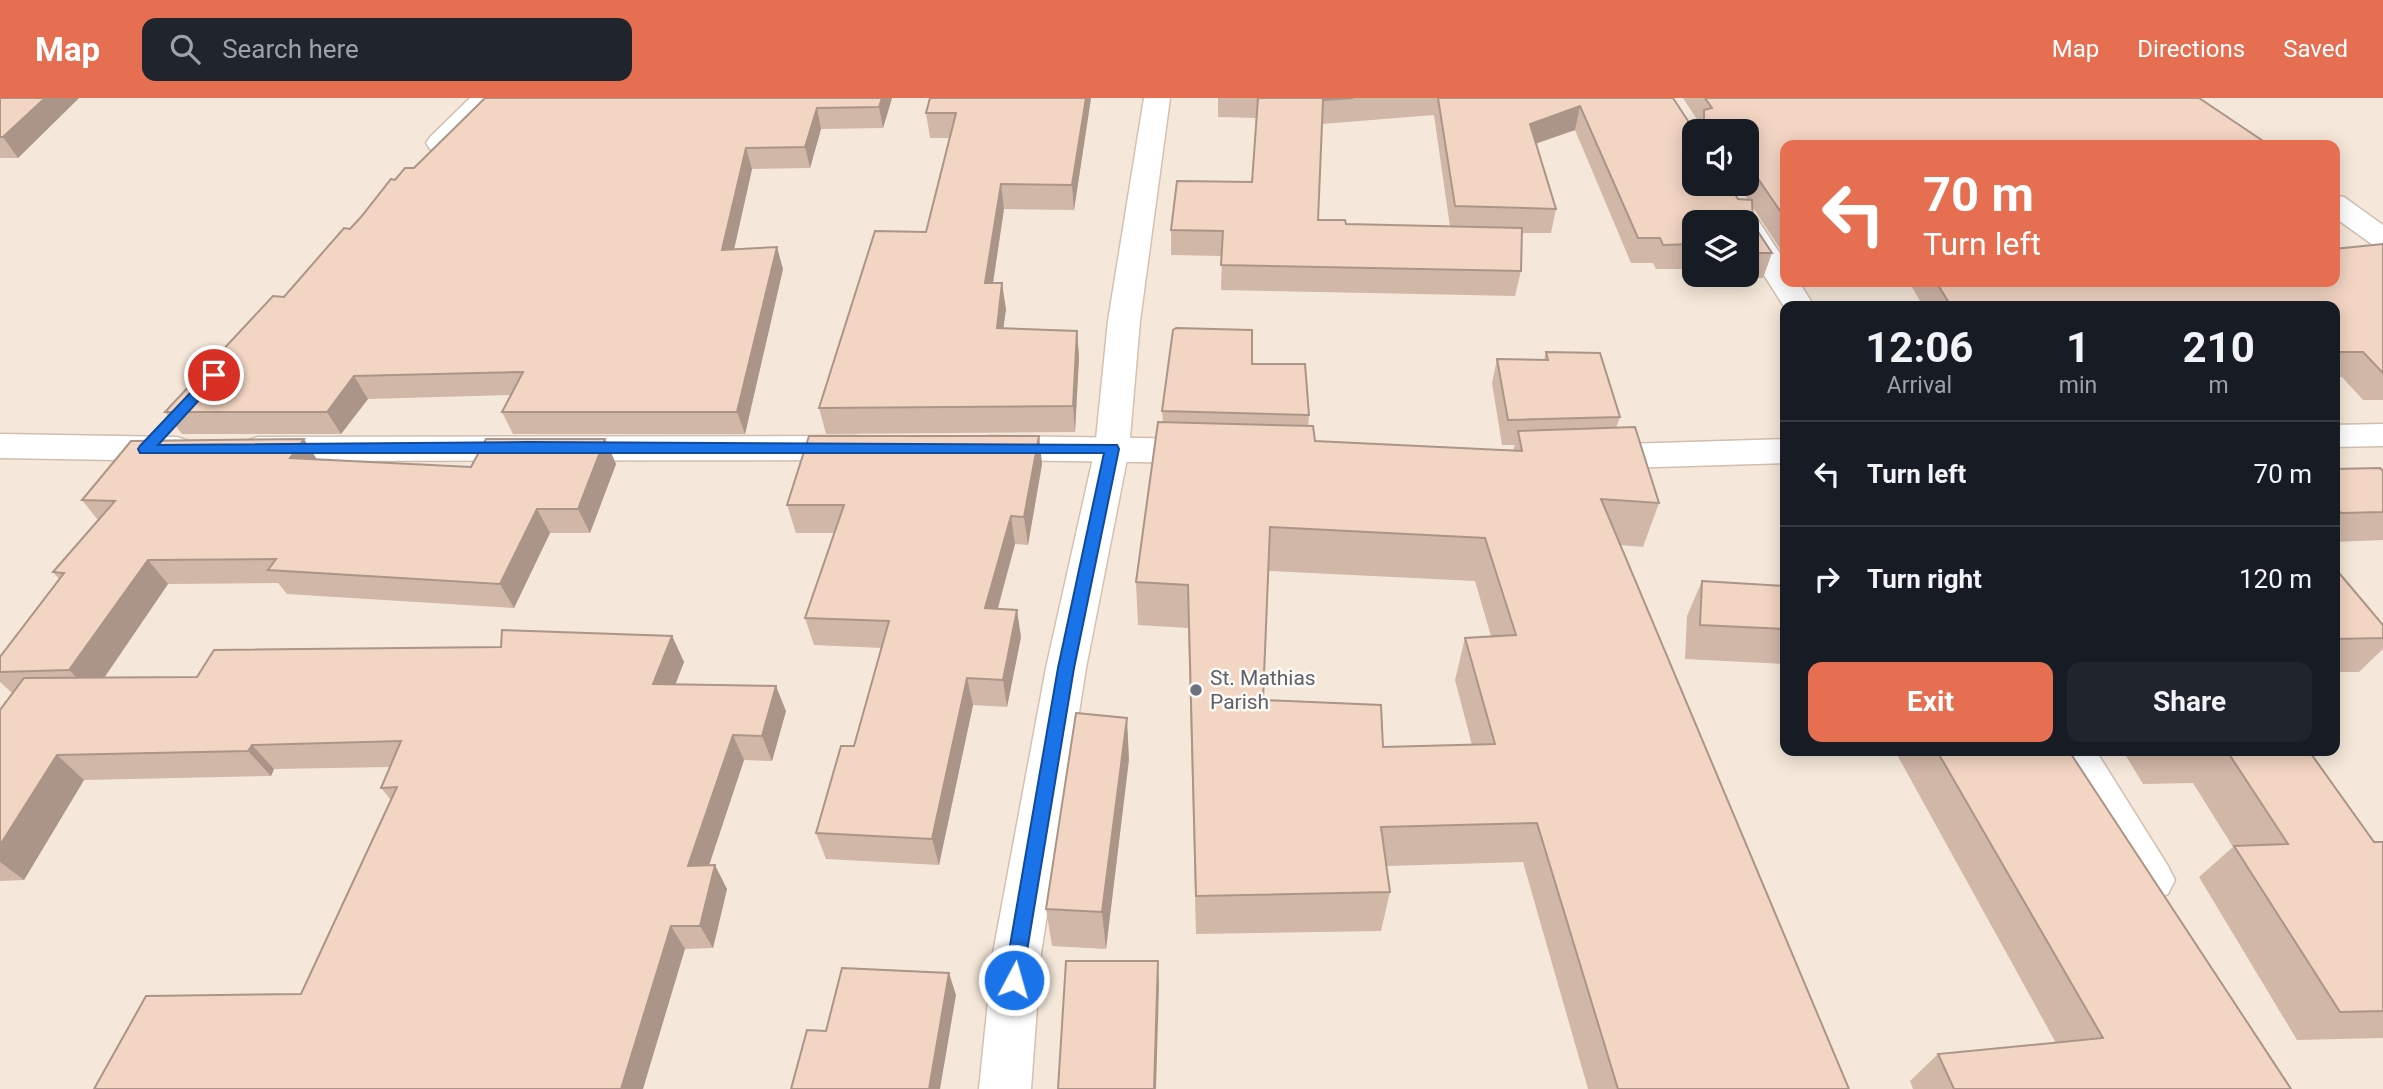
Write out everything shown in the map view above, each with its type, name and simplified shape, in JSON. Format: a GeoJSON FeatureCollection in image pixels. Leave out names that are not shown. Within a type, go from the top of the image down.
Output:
{"type":"FeatureCollection","features":[{"type":"Feature","properties":{"kind":"street"},"geometry":{"type":"LineString","coordinates":[[417,166],[485,98]]}},
{"type":"Feature","properties":{"kind":"street"},"geometry":{"type":"LineString","coordinates":[[1005,1089],[1017,953],[1066,668],[1112,449],[1124,321],[1157,98]]}},
{"type":"Feature","properties":{"kind":"street"},"geometry":{"type":"LineString","coordinates":[[2340,207],[2383,239]]}},
{"type":"Feature","properties":{"kind":"street"},"geometry":{"type":"LineString","coordinates":[[1759,243],[1780,276]]}},
{"type":"Feature","properties":{"kind":"street"},"geometry":{"type":"LineString","coordinates":[[145,449],[173,420]]}},
{"type":"Feature","properties":{"kind":"street"},"geometry":{"type":"LineString","coordinates":[[2340,436],[2383,435]]}},
{"type":"Feature","properties":{"kind":"street"},"geometry":{"type":"LineString","coordinates":[[0,446],[145,449],[890,448]]}},
{"type":"Feature","properties":{"kind":"street"},"geometry":{"type":"LineString","coordinates":[[959,448],[1233,452]]}},
{"type":"Feature","properties":{"kind":"street"},"geometry":{"type":"LineString","coordinates":[[1557,458],[1780,451]]}},
{"type":"Feature","properties":{"kind":"street"},"geometry":{"type":"LineString","coordinates":[[2076,756],[2173,914]]}},
{"type":"Feature","properties":{"kind":"shaded area"},"geometry":{"type":"Polygon","coordinates":[[[0,98],[2383,98],[2383,1089],[0,1089],[0,98]]]}},
{"type":"Feature","properties":{"kind":"building"},"geometry":{"type":"Polygon","coordinates":[[[0,98],[45,98],[0,137],[0,98]]]}},
{"type":"Feature","properties":{"kind":"building"},"geometry":{"type":"Polygon","coordinates":[[[485,98],[882,98],[879,107],[817,108],[805,147],[746,148],[722,250],[777,247],[737,412],[502,412],[523,372],[354,376],[327,412],[165,412],[273,296],[284,297],[344,228],[350,229],[391,179],[395,180],[405,168],[414,168],[485,98]]]}},
{"type":"Feature","properties":{"kind":"building"},"geometry":{"type":"Polygon","coordinates":[[[930,98],[1086,98],[1072,185],[1001,184],[985,283],[1002,283],[997,328],[1077,331],[1073,406],[819,408],[875,231],[926,232],[956,113],[926,113],[930,98]]]}},
{"type":"Feature","properties":{"kind":"building"},"geometry":{"type":"Polygon","coordinates":[[[1258,98],[1353,98],[1323,100],[1318,220],[1345,220],[1346,224],[1522,228],[1521,271],[1221,265],[1223,231],[1171,230],[1177,181],[1252,182],[1258,98]]]}},
{"type":"Feature","properties":{"kind":"building"},"geometry":{"type":"Polygon","coordinates":[[[1438,98],[1673,98],[1687,119],[1682,119],[1682,196],[1736,196],[1738,199],[1752,200],[1752,210],[1682,210],[1682,244],[1663,245],[1660,238],[1638,238],[1580,106],[1530,124],[1556,209],[1455,206],[1438,98]]]}},
{"type":"Feature","properties":{"kind":"building"},"geometry":{"type":"Polygon","coordinates":[[[1705,98],[2199,98],[2262,140],[1780,140],[1780,211],[1759,180],[1759,119],[1704,119],[1704,110],[1712,108],[1705,98]]]}},
{"type":"Feature","properties":{"kind":"building"},"geometry":{"type":"Polygon","coordinates":[[[1759,233],[1772,253],[1759,253],[1759,233]]]}},
{"type":"Feature","properties":{"kind":"building"},"geometry":{"type":"Polygon","coordinates":[[[2383,244],[2383,373],[2363,352],[2340,352],[2340,301],[1948,301],[1939,287],[2340,287],[2340,248],[2383,244]]]}},
{"type":"Feature","properties":{"kind":"building"},"geometry":{"type":"Polygon","coordinates":[[[1173,330],[1252,330],[1252,364],[1305,364],[1309,415],[1162,411],[1173,330]]]}},
{"type":"Feature","properties":{"kind":"building"},"geometry":{"type":"Polygon","coordinates":[[[1546,352],[1600,353],[1620,417],[1508,420],[1497,359],[1548,360],[1546,352]]]}},
{"type":"Feature","properties":{"kind":"building"},"geometry":{"type":"Polygon","coordinates":[[[1158,422],[1313,426],[1315,441],[1522,451],[1518,431],[1635,427],[1659,503],[1601,499],[1849,1089],[1618,1089],[1537,823],[1381,827],[1390,892],[1196,896],[1188,585],[1136,582],[1158,422]],[[1270,527],[1263,700],[1381,705],[1383,747],[1495,744],[1465,638],[1516,635],[1485,538],[1270,527]]]}},
{"type":"Feature","properties":{"kind":"building"},"geometry":{"type":"Polygon","coordinates":[[[809,436],[1039,436],[1024,517],[1011,516],[985,608],[1017,610],[1003,680],[967,678],[932,839],[816,833],[841,746],[854,746],[889,621],[805,618],[844,505],[787,505],[809,436]]]}},
{"type":"Feature","properties":{"kind":"building"},"geometry":{"type":"Polygon","coordinates":[[[304,439],[290,458],[471,467],[486,439],[605,439],[578,509],[537,509],[500,584],[268,570],[276,559],[148,560],[69,670],[0,672],[0,657],[64,573],[53,572],[115,501],[82,500],[131,441],[304,439]]]}},
{"type":"Feature","properties":{"kind":"building"},"geometry":{"type":"Polygon","coordinates":[[[2380,468],[2383,471],[2383,512],[2340,512],[2340,469],[2380,468]]]}},
{"type":"Feature","properties":{"kind":"building"},"geometry":{"type":"Polygon","coordinates":[[[2340,574],[2383,625],[2383,638],[2340,639],[2340,574]]]}},
{"type":"Feature","properties":{"kind":"building"},"geometry":{"type":"Polygon","coordinates":[[[1702,581],[1780,586],[1780,629],[1700,625],[1702,581]]]}},
{"type":"Feature","properties":{"kind":"building"},"geometry":{"type":"Polygon","coordinates":[[[502,630],[672,636],[653,684],[776,686],[762,736],[733,735],[688,866],[715,865],[700,926],[671,926],[621,1089],[94,1089],[146,996],[301,994],[397,787],[381,788],[401,741],[252,745],[248,751],[57,755],[0,845],[0,710],[24,678],[197,677],[214,650],[501,647],[502,630]]]}},
{"type":"Feature","properties":{"kind":"building"},"geometry":{"type":"Polygon","coordinates":[[[1076,713],[1127,718],[1102,912],[1046,909],[1076,713]]]}},
{"type":"Feature","properties":{"kind":"building"},"geometry":{"type":"Polygon","coordinates":[[[1940,756],[2072,756],[2291,1089],[1954,1089],[1938,1054],[2103,1038],[1940,756]]]}},
{"type":"Feature","properties":{"kind":"building"},"geometry":{"type":"Polygon","coordinates":[[[2230,756],[2313,756],[2374,842],[2383,842],[2383,1011],[2340,1012],[2234,846],[2288,844],[2230,756]]]}},
{"type":"Feature","properties":{"kind":"building"},"geometry":{"type":"Polygon","coordinates":[[[1066,961],[1158,961],[1154,1089],[1058,1089],[1066,961]]]}},
{"type":"Feature","properties":{"kind":"building"},"geometry":{"type":"Polygon","coordinates":[[[842,968],[949,973],[929,1089],[791,1089],[807,1030],[826,1031],[842,968]]]}},
{"type":"Feature","properties":{"kind":"place","name":"St. Mathias Parish"},"geometry":{"type":"Point","coordinates":[1196,690]}},
{"type":"Feature","properties":{"kind":"route"},"geometry":{"type":"LineString","coordinates":[[214,375],[145,449],[1112,449],[1066,668],[1014,980]]}}]}
